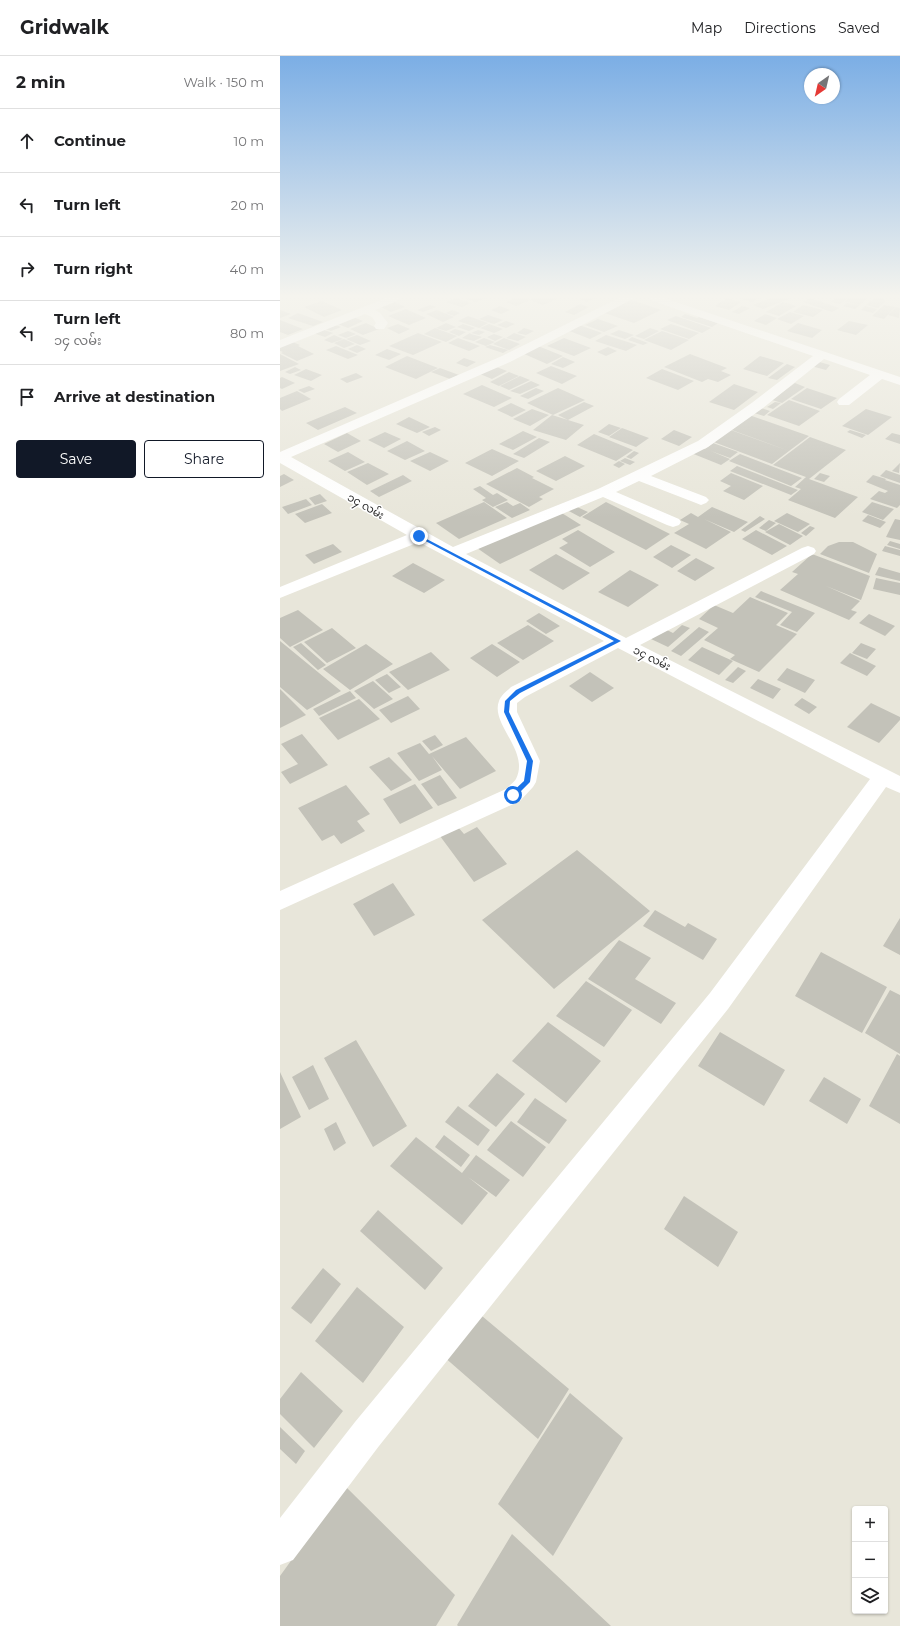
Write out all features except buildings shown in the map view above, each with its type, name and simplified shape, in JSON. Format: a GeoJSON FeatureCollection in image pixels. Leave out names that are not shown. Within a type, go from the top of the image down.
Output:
{"type":"FeatureCollection","features":[{"type":"Feature","properties":{"kind":"street"},"geometry":{"type":"LineString","coordinates":[[284,463],[480,371]]}},
{"type":"Feature","properties":{"kind":"street"},"geometry":{"type":"LineString","coordinates":[[454,554],[510,529],[603,492],[703,444],[758,405],[801,371]]}},
{"type":"Feature","properties":{"kind":"street"},"geometry":{"type":"LineString","coordinates":[[872,371],[900,381]]}},
{"type":"Feature","properties":{"kind":"street"},"geometry":{"type":"LineString","coordinates":[[844,402],[880,374]]}},
{"type":"Feature","properties":{"kind":"street","name":"၁၄ လမ်း"},"geometry":{"type":"LineString","coordinates":[[284,463],[622,643],[895,782]]}},
{"type":"Feature","properties":{"kind":"street"},"geometry":{"type":"LineString","coordinates":[[639,476],[701,500]]}},
{"type":"Feature","properties":{"kind":"street"},"geometry":{"type":"LineString","coordinates":[[603,492],[673,522]]}},
{"type":"Feature","properties":{"kind":"street"},"geometry":{"type":"LineString","coordinates":[[280,593],[419,536]]}},
{"type":"Feature","properties":{"kind":"street"},"geometry":{"type":"LineString","coordinates":[[280,901],[513,795],[526,782],[530,761],[507,712],[508,701],[518,692],[622,643],[808,551]]}},
{"type":"Feature","properties":{"kind":"street"},"geometry":{"type":"LineString","coordinates":[[280,1547],[367,1434],[895,782]]}},
{"type":"Feature","properties":{"kind":"route"},"geometry":{"type":"LineString","coordinates":[[419,536],[618,641],[518,692],[508,701],[507,712],[530,761],[526,782],[513,795]]}}]}
